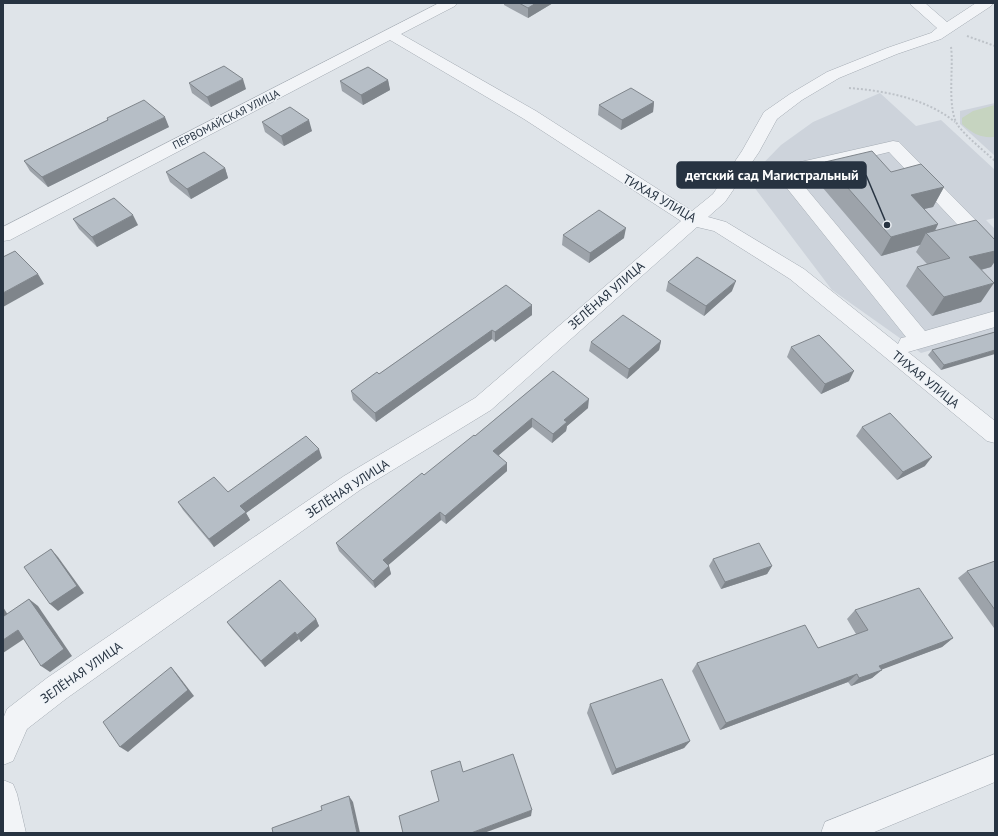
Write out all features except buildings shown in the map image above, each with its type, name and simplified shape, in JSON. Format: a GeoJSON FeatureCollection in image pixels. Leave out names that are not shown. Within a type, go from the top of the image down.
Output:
{"type":"FeatureCollection","features":[{"type":"Feature","properties":{"kind":"street","name":"ПЕРВОМАЙСКАЯ УЛИЦА"},"geometry":{"type":"LineString","coordinates":[[3,235],[450,3]]}},
{"type":"Feature","properties":{"kind":"street"},"geometry":{"type":"LineString","coordinates":[[916,3],[947,29]]}},
{"type":"Feature","properties":{"kind":"street","name":"ЗЕЛЁНАЯ УЛИЦА"},"geometry":{"type":"LineString","coordinates":[[3,751],[17,719],[57,688],[352,483],[483,404],[719,198],[750,152],[770,116],[833,75],[892,51],[936,36],[986,3]]}},
{"type":"Feature","properties":{"kind":"street","name":"ТИХАЯ УЛИЦА"},"geometry":{"type":"LineString","coordinates":[[390,34],[530,115],[692,220],[719,226],[797,274],[995,434]]}},
{"type":"Feature","properties":{"kind":"street"},"geometry":{"type":"LineString","coordinates":[[921,340],[783,172],[893,146],[994,249]]}},
{"type":"Feature","properties":{"kind":"street"},"geometry":{"type":"LineString","coordinates":[[890,349],[995,319]]}},
{"type":"Feature","properties":{"kind":"street"},"geometry":{"type":"LineString","coordinates":[[836,833],[995,768]]}},
{"type":"Feature","properties":{"kind":"street"},"geometry":{"type":"LineString","coordinates":[[3,794],[11,833]]}},
{"type":"Feature","properties":{"kind":"path"},"geometry":{"type":"LineString","coordinates":[[947,29],[995,46]]}},
{"type":"Feature","properties":{"kind":"path"},"geometry":{"type":"LineString","coordinates":[[947,29],[954,60],[952,108],[955,122]]}},
{"type":"Feature","properties":{"kind":"path"},"geometry":{"type":"LineString","coordinates":[[810,89],[846,88],[879,90],[927,105],[946,114],[995,161]]}},
{"type":"Feature","properties":{"kind":"shaded area"},"geometry":{"type":"Polygon","coordinates":[[[880,93],[916,126],[941,120],[995,170],[995,218],[986,220],[995,229],[995,332],[921,353],[832,290],[748,179],[781,145],[813,122],[880,93]]]}},
{"type":"Feature","properties":{"kind":"shaded area"},"geometry":{"type":"Polygon","coordinates":[[[995,103],[995,156],[960,124],[960,111],[995,103]]]}},
{"type":"Feature","properties":{"kind":"green space"},"geometry":{"type":"Polygon","coordinates":[[[995,105],[995,137],[977,135],[962,124],[962,118],[973,111],[995,105]]]}},
{"type":"Feature","properties":{"kind":"place","name":"детский сад Магистральный"},"geometry":{"type":"Point","coordinates":[887,225]}}]}
